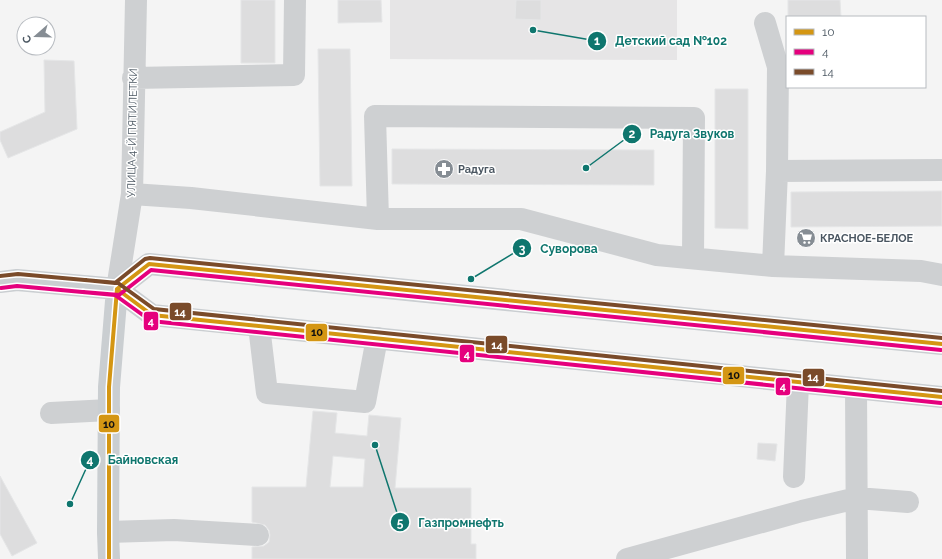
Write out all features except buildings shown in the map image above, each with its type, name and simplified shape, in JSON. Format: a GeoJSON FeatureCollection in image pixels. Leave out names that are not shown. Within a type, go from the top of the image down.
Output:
{"type":"FeatureCollection","features":[{"type":"Feature","properties":{"kind":"main road"},"geometry":{"type":"LineString","coordinates":[[109,559],[109,387],[117,289],[149,264],[942,344]]}},
{"type":"Feature","properties":{"kind":"main road"},"geometry":{"type":"LineString","coordinates":[[0,282],[17,280],[117,289],[152,316],[942,397]]}},
{"type":"Feature","properties":{"kind":"street","name":"УЛИЦА 4-Й ПЯТИЛЕТКИ"},"geometry":{"type":"LineString","coordinates":[[117,289],[132,194],[133,78],[136,0]]}},
{"type":"Feature","properties":{"kind":"street"},"geometry":{"type":"LineString","coordinates":[[133,78],[294,75],[295,0]]}},
{"type":"Feature","properties":{"kind":"street"},"geometry":{"type":"LineString","coordinates":[[765,23],[778,67],[777,171],[773,266]]}},
{"type":"Feature","properties":{"kind":"street"},"geometry":{"type":"LineString","coordinates":[[378,218],[375,116],[694,118],[693,258]]}},
{"type":"Feature","properties":{"kind":"street"},"geometry":{"type":"LineString","coordinates":[[777,171],[942,170]]}},
{"type":"Feature","properties":{"kind":"street"},"geometry":{"type":"LineString","coordinates":[[132,194],[191,198],[378,218],[521,219],[657,255],[773,266],[921,271],[942,275]]}},
{"type":"Feature","properties":{"kind":"street"},"geometry":{"type":"LineString","coordinates":[[259,326],[266,393],[365,402],[377,338]]}},
{"type":"Feature","properties":{"kind":"street"},"geometry":{"type":"LineString","coordinates":[[794,477],[798,383]]}},
{"type":"Feature","properties":{"kind":"street"},"geometry":{"type":"LineString","coordinates":[[856,388],[857,559]]}},
{"type":"Feature","properties":{"kind":"street"},"geometry":{"type":"LineString","coordinates":[[50,413],[109,410]]}},
{"type":"Feature","properties":{"kind":"street"},"geometry":{"type":"LineString","coordinates":[[626,559],[857,498],[908,502]]}},
{"type":"Feature","properties":{"kind":"street"},"geometry":{"type":"LineString","coordinates":[[108,532],[174,530],[258,534]]}},
{"type":"Feature","properties":{"kind":"shaded area"},"geometry":{"type":"Polygon","coordinates":[[[390,0],[677,0],[677,60],[390,59],[390,0]]]}},
{"type":"Feature","properties":{"kind":"transit line","name":"14"},"geometry":{"type":"LineString","coordinates":[[85,280],[115,283],[145,259],[150,258],[942,338]]}},
{"type":"Feature","properties":{"kind":"transit line","name":"10"},"geometry":{"type":"LineString","coordinates":[[117,289],[149,264],[942,344]]}},
{"type":"Feature","properties":{"kind":"transit line","name":"4"},"geometry":{"type":"LineString","coordinates":[[83,292],[119,295],[151,270],[941,350]]}},
{"type":"Feature","properties":{"kind":"transit line","name":"14"},"geometry":{"type":"LineString","coordinates":[[0,276],[18,274],[118,283],[154,309],[942,391]]}},
{"type":"Feature","properties":{"kind":"transit line","name":"4"},"geometry":{"type":"LineString","coordinates":[[1,288],[17,286],[115,295],[151,321],[941,403]]}},
{"type":"Feature","properties":{"kind":"transit line","name":"10"},"geometry":{"type":"LineString","coordinates":[[117,289],[152,315],[942,397]]}},
{"type":"Feature","properties":{"kind":"transit line","name":"10"},"geometry":{"type":"LineString","coordinates":[[109,559],[109,387],[117,289]]}},
{"type":"Feature","properties":{"kind":"place","name":"Детский сад №102"},"geometry":{"type":"Point","coordinates":[533,30]}},
{"type":"Feature","properties":{"kind":"place","name":"Радуга Звуков"},"geometry":{"type":"Point","coordinates":[586,168]}},
{"type":"Feature","properties":{"kind":"place","name":"Радуга"},"geometry":{"type":"Point","coordinates":[444,169]}},
{"type":"Feature","properties":{"kind":"place","name":"КРАСНОЕ-БЕЛОЕ"},"geometry":{"type":"Point","coordinates":[806,238]}},
{"type":"Feature","properties":{"kind":"place","name":"Суворова"},"geometry":{"type":"Point","coordinates":[471,279]}},
{"type":"Feature","properties":{"kind":"place","name":"Газпромнефть"},"geometry":{"type":"Point","coordinates":[375,445]}},
{"type":"Feature","properties":{"kind":"place","name":"Байновская"},"geometry":{"type":"Point","coordinates":[70,504]}}]}
